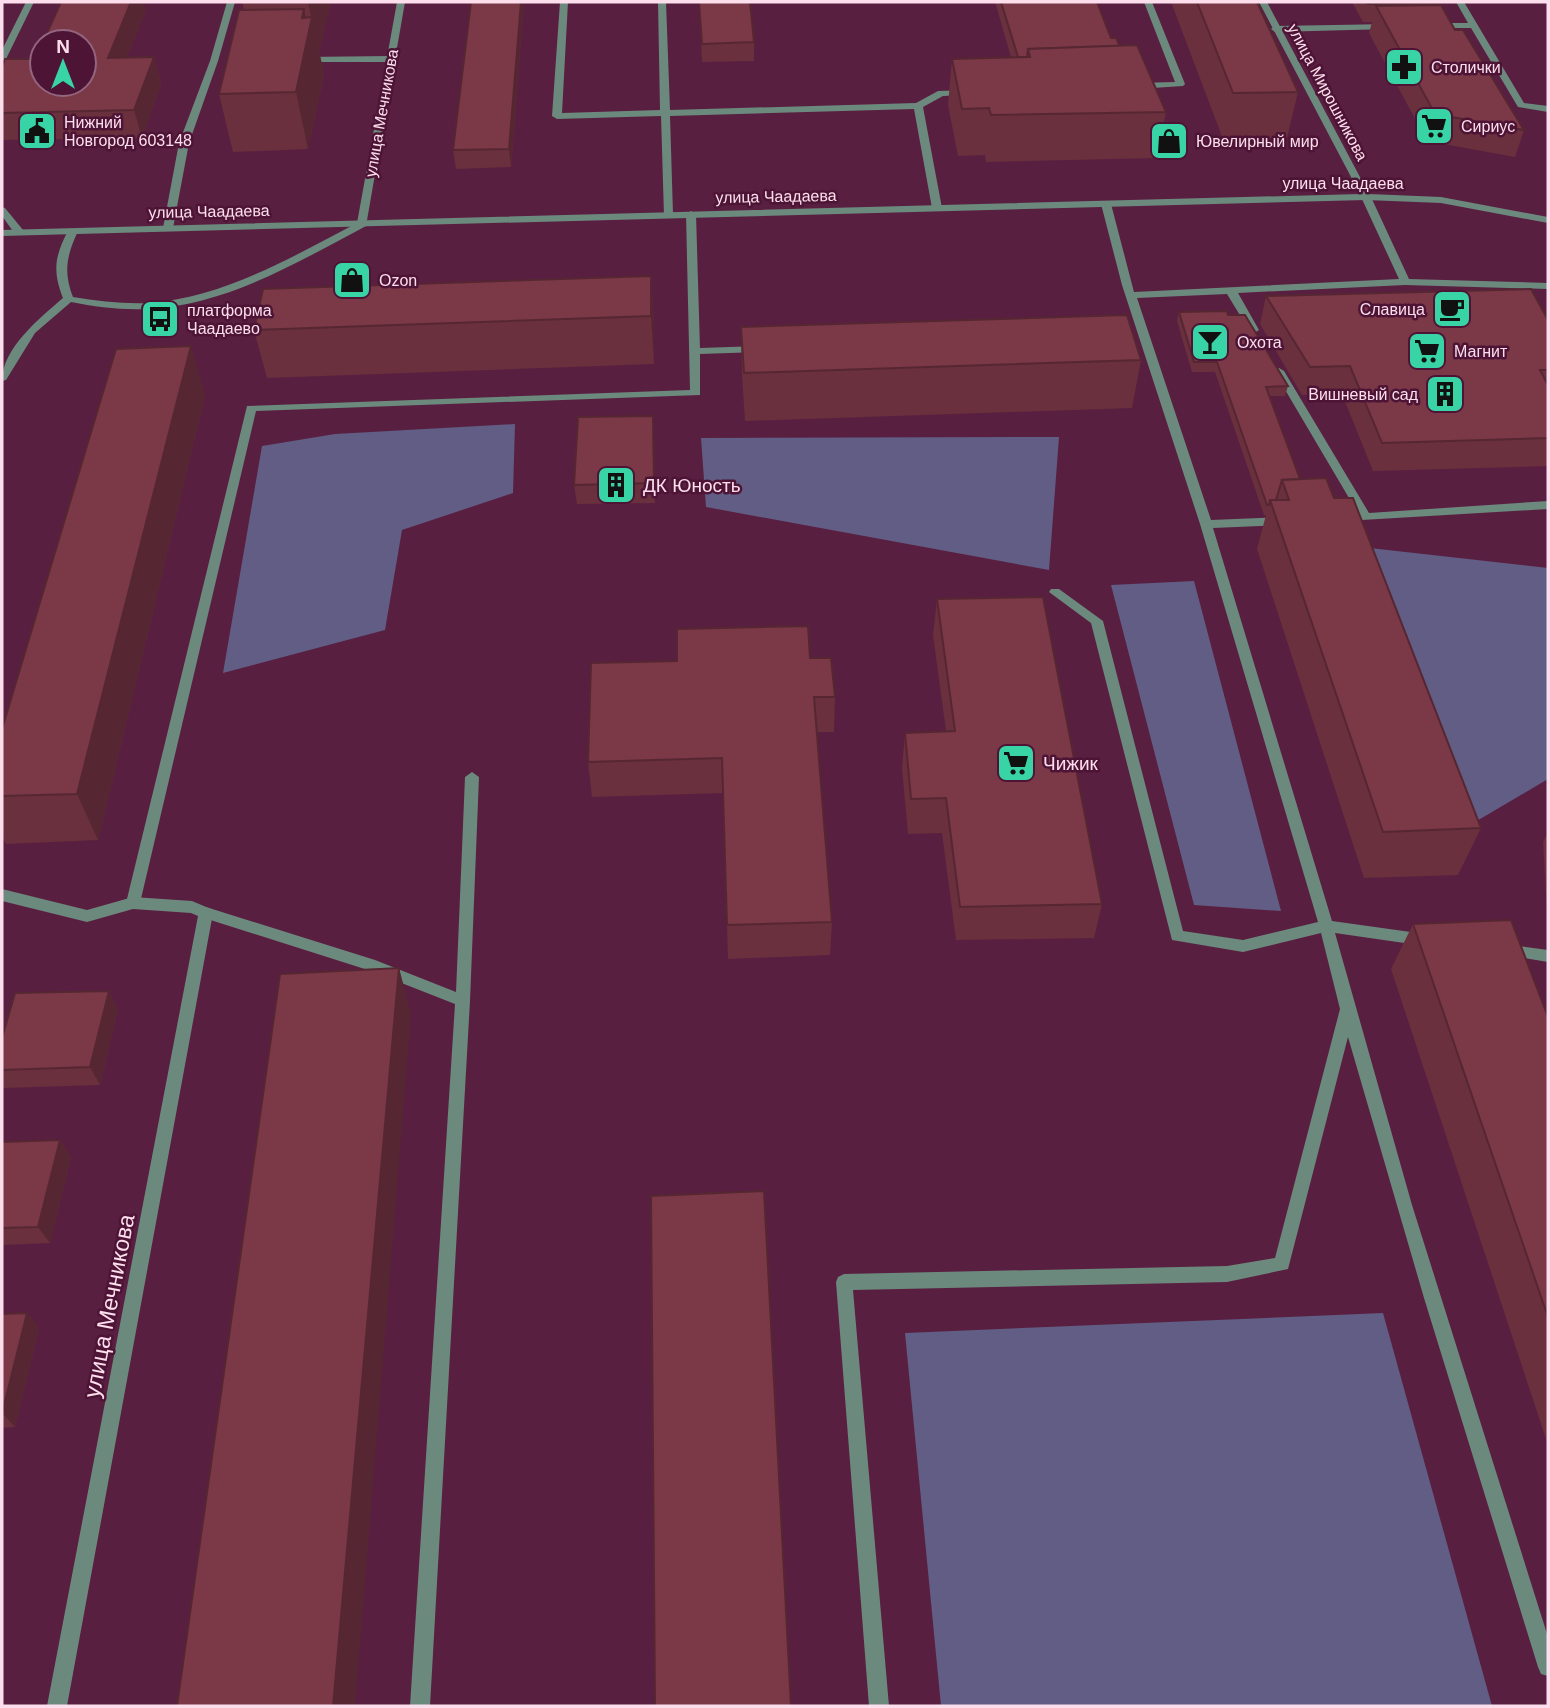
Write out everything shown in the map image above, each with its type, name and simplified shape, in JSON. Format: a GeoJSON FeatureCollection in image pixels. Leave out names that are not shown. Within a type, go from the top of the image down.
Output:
{"type":"FeatureCollection","features":[{"type":"Feature","properties":{"kind":"street"},"geometry":{"type":"LineString","coordinates":[[2,59],[30,2]]}},
{"type":"Feature","properties":{"kind":"street"},"geometry":{"type":"LineString","coordinates":[[168,228],[184,143],[214,61],[231,2]]}},
{"type":"Feature","properties":{"kind":"street","name":"улица Мечникова"},"geometry":{"type":"LineString","coordinates":[[362,224],[401,2]]}},
{"type":"Feature","properties":{"kind":"street"},"geometry":{"type":"LineString","coordinates":[[564,2],[557,116],[918,106],[940,93],[982,92]]}},
{"type":"Feature","properties":{"kind":"street"},"geometry":{"type":"LineString","coordinates":[[662,2],[668,214]]}},
{"type":"Feature","properties":{"kind":"street"},"geometry":{"type":"LineString","coordinates":[[1128,86],[1180,84],[1148,2]]}},
{"type":"Feature","properties":{"kind":"street","name":"улица Мирошникова"},"geometry":{"type":"LineString","coordinates":[[1263,2],[1366,197],[1405,282]]}},
{"type":"Feature","properties":{"kind":"street"},"geometry":{"type":"LineString","coordinates":[[1460,2],[1521,105],[1548,109]]}},
{"type":"Feature","properties":{"kind":"street"},"geometry":{"type":"LineString","coordinates":[[1275,29],[1395,26]]}},
{"type":"Feature","properties":{"kind":"street"},"geometry":{"type":"LineString","coordinates":[[1421,26],[1474,26]]}},
{"type":"Feature","properties":{"kind":"street"},"geometry":{"type":"LineString","coordinates":[[297,60],[391,59]]}},
{"type":"Feature","properties":{"kind":"street"},"geometry":{"type":"LineString","coordinates":[[214,61],[228,61]]}},
{"type":"Feature","properties":{"kind":"street"},"geometry":{"type":"LineString","coordinates":[[918,106],[937,208]]}},
{"type":"Feature","properties":{"kind":"street","name":"улица Чаадаева"},"geometry":{"type":"LineString","coordinates":[[2,233],[1366,197],[1441,201],[1548,220]]}},
{"type":"Feature","properties":{"kind":"street"},"geometry":{"type":"LineString","coordinates":[[1107,204],[1144,336],[1206,524],[1326,926],[1347,1010],[1548,1667]]}},
{"type":"Feature","properties":{"kind":"street"},"geometry":{"type":"LineString","coordinates":[[2,209],[19,232]]}},
{"type":"Feature","properties":{"kind":"street"},"geometry":{"type":"LineString","coordinates":[[133,904],[251,408],[696,393],[697,351],[691,214]]}},
{"type":"Feature","properties":{"kind":"street"},"geometry":{"type":"LineString","coordinates":[[69,299],[95,306],[134,308],[205,297],[257,279],[362,224]]}},
{"type":"Feature","properties":{"kind":"street"},"geometry":{"type":"LineString","coordinates":[[69,299],[60,279],[59,262],[74,231]]}},
{"type":"Feature","properties":{"kind":"street"},"geometry":{"type":"LineString","coordinates":[[1133,296],[1405,282],[1548,286]]}},
{"type":"Feature","properties":{"kind":"street"},"geometry":{"type":"LineString","coordinates":[[1230,289],[1264,346]]}},
{"type":"Feature","properties":{"kind":"street"},"geometry":{"type":"LineString","coordinates":[[2,378],[31,331],[69,299]]}},
{"type":"Feature","properties":{"kind":"street"},"geometry":{"type":"LineString","coordinates":[[1130,337],[1144,336]]}},
{"type":"Feature","properties":{"kind":"street"},"geometry":{"type":"LineString","coordinates":[[697,351],[767,349]]}},
{"type":"Feature","properties":{"kind":"street"},"geometry":{"type":"LineString","coordinates":[[1271,357],[1366,517]]}},
{"type":"Feature","properties":{"kind":"street"},"geometry":{"type":"LineString","coordinates":[[1353,518],[1548,505]]}},
{"type":"Feature","properties":{"kind":"street"},"geometry":{"type":"LineString","coordinates":[[1206,524],[1299,520]]}},
{"type":"Feature","properties":{"kind":"street"},"geometry":{"type":"LineString","coordinates":[[1055,592],[1097,621],[1177,936],[1244,947],[1326,926],[1444,942]]}},
{"type":"Feature","properties":{"kind":"street"},"geometry":{"type":"LineString","coordinates":[[420,1706],[463,1001],[472,777]]}},
{"type":"Feature","properties":{"kind":"street"},"geometry":{"type":"LineString","coordinates":[[2,895],[87,916],[133,904],[192,907],[375,966],[463,1001]]}},
{"type":"Feature","properties":{"kind":"street","name":"улица Мечникова"},"geometry":{"type":"LineString","coordinates":[[57,1706],[206,913]]}},
{"type":"Feature","properties":{"kind":"street"},"geometry":{"type":"LineString","coordinates":[[1484,948],[1548,956]]}},
{"type":"Feature","properties":{"kind":"street"},"geometry":{"type":"LineString","coordinates":[[878,1706],[844,1282],[1227,1274],[1282,1264],[1347,1010]]}},
{"type":"Feature","properties":{"kind":"shaded area"},"geometry":{"type":"Polygon","coordinates":[[[515,424],[513,493],[402,530],[385,630],[223,673],[262,446],[335,434],[515,424]]]}},
{"type":"Feature","properties":{"kind":"shaded area"},"geometry":{"type":"Polygon","coordinates":[[[1059,437],[1049,570],[706,507],[701,438],[1059,437]]]}},
{"type":"Feature","properties":{"kind":"shaded area"},"geometry":{"type":"Polygon","coordinates":[[[1352,546],[1548,568],[1548,779],[1458,832],[1352,546]]]}},
{"type":"Feature","properties":{"kind":"shaded area"},"geometry":{"type":"Polygon","coordinates":[[[1194,581],[1281,911],[1194,905],[1111,585],[1194,581]]]}},
{"type":"Feature","properties":{"kind":"shaded area"},"geometry":{"type":"Polygon","coordinates":[[[1383,1313],[1492,1706],[941,1706],[905,1333],[1383,1313]]]}},
{"type":"Feature","properties":{"kind":"building"},"geometry":{"type":"Polygon","coordinates":[[[61,2],[131,2],[108,58],[154,57],[134,110],[2,113],[2,66],[5,59],[28,59],[28,98],[98,98],[98,28],[49,28],[61,2]]]}},
{"type":"Feature","properties":{"kind":"building"},"geometry":{"type":"Polygon","coordinates":[[[471,2],[521,2],[509,149],[453,150],[471,2]]]}},
{"type":"Feature","properties":{"kind":"building"},"geometry":{"type":"Polygon","coordinates":[[[699,2],[750,2],[754,42],[702,44],[699,2]]]}},
{"type":"Feature","properties":{"kind":"building"},"geometry":{"type":"Polygon","coordinates":[[[1001,2],[1097,2],[1111,38],[1116,38],[1120,46],[1028,49],[1027,57],[1018,57],[1001,2]]]}},
{"type":"Feature","properties":{"kind":"building"},"geometry":{"type":"Polygon","coordinates":[[[1197,2],[1257,2],[1298,92],[1233,93],[1197,2]]]}},
{"type":"Feature","properties":{"kind":"building"},"geometry":{"type":"Polygon","coordinates":[[[1366,2],[1432,2],[1433,3],[1368,4],[1366,2]]]}},
{"type":"Feature","properties":{"kind":"building"},"geometry":{"type":"Polygon","coordinates":[[[1441,5],[1455,30],[1463,30],[1524,130],[1435,114],[1376,6],[1441,5]]]}},
{"type":"Feature","properties":{"kind":"building"},"geometry":{"type":"Polygon","coordinates":[[[304,9],[302,18],[312,17],[296,92],[219,94],[239,10],[304,9]]]}},
{"type":"Feature","properties":{"kind":"building"},"geometry":{"type":"Polygon","coordinates":[[[1137,45],[1166,112],[991,115],[989,108],[962,109],[952,59],[1030,57],[1028,49],[1137,45]]]}},
{"type":"Feature","properties":{"kind":"building"},"geometry":{"type":"Polygon","coordinates":[[[651,276],[651,316],[254,330],[263,289],[651,276]]]}},
{"type":"Feature","properties":{"kind":"building","name":"Вишневый сад"},"geometry":{"type":"Polygon","coordinates":[[[1531,289],[1548,320],[1548,370],[1540,370],[1548,385],[1548,438],[1382,443],[1350,366],[1310,367],[1266,296],[1531,289]]]}},
{"type":"Feature","properties":{"kind":"building"},"geometry":{"type":"Polygon","coordinates":[[[1227,311],[1228,315],[1245,315],[1288,386],[1266,387],[1300,479],[1282,480],[1276,500],[1270,500],[1269,505],[1217,362],[1194,362],[1179,312],[1227,311]]]}},
{"type":"Feature","properties":{"kind":"building"},"geometry":{"type":"Polygon","coordinates":[[[1127,315],[1141,360],[744,373],[741,327],[1127,315]]]}},
{"type":"Feature","properties":{"kind":"building"},"geometry":{"type":"Polygon","coordinates":[[[191,346],[77,794],[2,796],[2,729],[116,349],[191,346]]]}},
{"type":"Feature","properties":{"kind":"building","name":"ДК Юность"},"geometry":{"type":"Polygon","coordinates":[[[653,416],[654,483],[574,485],[578,417],[653,416]]]}},
{"type":"Feature","properties":{"kind":"building"},"geometry":{"type":"Polygon","coordinates":[[[1326,478],[1334,498],[1353,498],[1481,828],[1383,832],[1270,500],[1289,500],[1282,480],[1326,478]]]}},
{"type":"Feature","properties":{"kind":"building"},"geometry":{"type":"Polygon","coordinates":[[[1043,597],[1102,904],[960,907],[946,798],[911,799],[905,733],[955,731],[937,599],[1043,597]]]}},
{"type":"Feature","properties":{"kind":"building"},"geometry":{"type":"Polygon","coordinates":[[[808,626],[810,658],[831,658],[835,697],[814,697],[832,922],[727,925],[722,758],[588,762],[591,663],[677,661],[677,629],[808,626]]]}},
{"type":"Feature","properties":{"kind":"building"},"geometry":{"type":"Polygon","coordinates":[[[1511,920],[1548,1017],[1548,1317],[1413,924],[1511,920]]]}},
{"type":"Feature","properties":{"kind":"building"},"geometry":{"type":"Polygon","coordinates":[[[399,968],[333,1706],[177,1706],[280,974],[399,968]]]}},
{"type":"Feature","properties":{"kind":"building"},"geometry":{"type":"Polygon","coordinates":[[[109,991],[90,1067],[2,1070],[2,1038],[15,993],[109,991]]]}},
{"type":"Feature","properties":{"kind":"building"},"geometry":{"type":"Polygon","coordinates":[[[60,1140],[38,1227],[2,1228],[2,1142],[60,1140]]]}},
{"type":"Feature","properties":{"kind":"building"},"geometry":{"type":"Polygon","coordinates":[[[764,1191],[791,1706],[655,1706],[651,1196],[764,1191]]]}},
{"type":"Feature","properties":{"kind":"building"},"geometry":{"type":"Polygon","coordinates":[[[27,1313],[2,1413],[2,1314],[27,1313]]]}},
{"type":"Feature","properties":{"kind":"place","name":"Столички"},"geometry":{"type":"Point","coordinates":[1404,67]}},
{"type":"Feature","properties":{"kind":"place","name":"Сириус"},"geometry":{"type":"Point","coordinates":[1434,126]}},
{"type":"Feature","properties":{"kind":"place","name":"Нижний Новгород 603148"},"geometry":{"type":"Point","coordinates":[37,131]}},
{"type":"Feature","properties":{"kind":"place","name":"Ювелирный мир"},"geometry":{"type":"Point","coordinates":[1169,141]}},
{"type":"Feature","properties":{"kind":"place","name":"Ozon"},"geometry":{"type":"Point","coordinates":[352,280]}},
{"type":"Feature","properties":{"kind":"place","name":"Славица"},"geometry":{"type":"Point","coordinates":[1452,309]}},
{"type":"Feature","properties":{"kind":"place","name":"платформа Чаадаево"},"geometry":{"type":"Point","coordinates":[160,319]}},
{"type":"Feature","properties":{"kind":"place","name":"Охота"},"geometry":{"type":"Point","coordinates":[1210,342]}},
{"type":"Feature","properties":{"kind":"place","name":"Магнит"},"geometry":{"type":"Point","coordinates":[1427,351]}},
{"type":"Feature","properties":{"kind":"place","name":"Вишневый сад"},"geometry":{"type":"Point","coordinates":[1445,394]}},
{"type":"Feature","properties":{"kind":"place","name":"ДК Юность"},"geometry":{"type":"Point","coordinates":[616,485]}},
{"type":"Feature","properties":{"kind":"place","name":"Чижик"},"geometry":{"type":"Point","coordinates":[1016,763]}}]}
